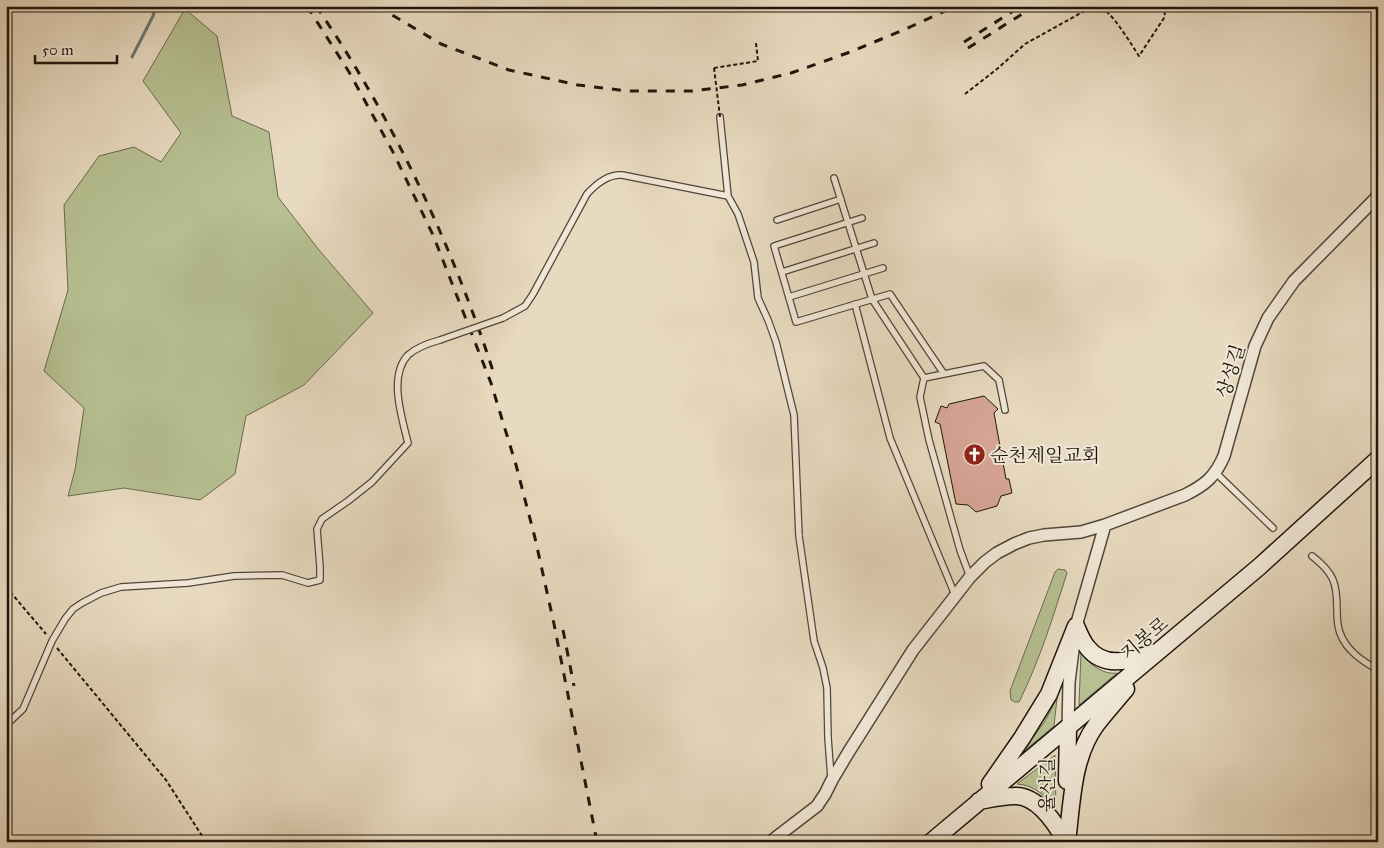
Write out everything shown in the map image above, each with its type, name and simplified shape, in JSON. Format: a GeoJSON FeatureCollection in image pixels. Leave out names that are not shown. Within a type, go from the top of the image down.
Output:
{"type":"FeatureCollection","features":[{"type":"Feature","properties":{"kind":"main road","name":"지봉로"},"geometry":{"type":"LineString","coordinates":[[931,842],[1259,567],[1378,459]]}},
{"type":"Feature","properties":{"kind":"main road"},"geometry":{"type":"LineString","coordinates":[[1076,626],[1086,646],[1103,659],[1114,662],[1127,661],[1159,652]]}},
{"type":"Feature","properties":{"kind":"main road"},"geometry":{"type":"LineString","coordinates":[[979,801],[1049,694],[1076,626]]}},
{"type":"Feature","properties":{"kind":"main road"},"geometry":{"type":"LineString","coordinates":[[1067,842],[1075,777],[1079,759],[1087,741],[1095,726],[1159,652]]}},
{"type":"Feature","properties":{"kind":"main road","name":"율산길"},"geometry":{"type":"LineString","coordinates":[[1067,842],[1068,728]]}},
{"type":"Feature","properties":{"kind":"main road"},"geometry":{"type":"LineString","coordinates":[[979,801],[1016,796],[1027,798],[1053,820],[1067,842]]}},
{"type":"Feature","properties":{"kind":"street","name":"상성길"},"geometry":{"type":"LineString","coordinates":[[770,842],[816,806],[826,794],[832,780],[913,650],[970,577],[985,562],[1014,544],[1037,536],[1081,532],[1105,525],[1186,495],[1210,480],[1219,469],[1224,456],[1255,346],[1268,318],[1294,281],[1378,196]]}},
{"type":"Feature","properties":{"kind":"street"},"geometry":{"type":"LineString","coordinates":[[1068,728],[1068,682],[1076,626],[1105,525]]}},
{"type":"Feature","properties":{"kind":"lane"},"geometry":{"type":"LineString","coordinates":[[720,117],[728,196],[738,214],[754,262],[758,298],[776,342],[794,415],[798,536],[814,641],[827,688],[828,738],[832,780]]}},
{"type":"Feature","properties":{"kind":"lane"},"geometry":{"type":"LineString","coordinates":[[6,726],[23,709],[52,641],[65,619],[73,609],[101,593],[116,588],[188,583],[234,576],[282,575],[308,583],[320,580],[318,529],[322,520],[372,482],[408,443],[398,390],[400,369],[405,360],[416,349],[424,345],[503,318],[525,306],[587,194],[594,187],[611,176],[622,175],[728,196]]}},
{"type":"Feature","properties":{"kind":"lane"},"geometry":{"type":"LineString","coordinates":[[834,178],[872,299],[924,378],[920,397],[929,440],[960,550],[970,577]]}},
{"type":"Feature","properties":{"kind":"lane"},"geometry":{"type":"LineString","coordinates":[[777,220],[840,198]]}},
{"type":"Feature","properties":{"kind":"lane"},"geometry":{"type":"LineString","coordinates":[[862,218],[774,246],[796,322],[890,294],[944,374]]}},
{"type":"Feature","properties":{"kind":"lane"},"geometry":{"type":"LineString","coordinates":[[782,272],[874,243]]}},
{"type":"Feature","properties":{"kind":"lane"},"geometry":{"type":"LineString","coordinates":[[789,297],[883,268]]}},
{"type":"Feature","properties":{"kind":"lane"},"geometry":{"type":"LineString","coordinates":[[855,304],[890,438],[955,596]]}},
{"type":"Feature","properties":{"kind":"lane"},"geometry":{"type":"LineString","coordinates":[[924,378],[984,366],[999,380],[1005,410]]}},
{"type":"Feature","properties":{"kind":"lane"},"geometry":{"type":"LineString","coordinates":[[1216,473],[1273,528]]}},
{"type":"Feature","properties":{"kind":"lane"},"geometry":{"type":"LineString","coordinates":[[1312,556],[1325,567],[1334,582],[1337,591],[1339,630],[1345,644],[1358,657],[1378,670]]}},
{"type":"Feature","properties":{"kind":"path"},"geometry":{"type":"LineString","coordinates":[[965,94],[1025,44],[1088,9],[1093,8],[1106,11],[1139,56],[1164,18],[1166,6]]}},
{"type":"Feature","properties":{"kind":"path"},"geometry":{"type":"LineString","coordinates":[[720,117],[714,68],[758,61],[756,44]]}},
{"type":"Feature","properties":{"kind":"path"},"geometry":{"type":"LineString","coordinates":[[6,587],[166,780],[206,842]]}},
{"type":"Feature","properties":{"kind":"green space"},"geometry":{"type":"Polygon","coordinates":[[[185,9],[217,36],[232,116],[269,132],[278,197],[319,250],[373,313],[304,385],[246,416],[235,474],[200,500],[124,488],[68,496],[75,470],[84,408],[44,371],[68,290],[64,205],[99,156],[134,147],[161,162],[181,133],[143,81],[185,9]]]}},
{"type":"Feature","properties":{"kind":"green space"},"geometry":{"type":"Polygon","coordinates":[[[1058,569],[1065,570],[1067,573],[1057,606],[1027,685],[1019,702],[1015,702],[1011,700],[1010,691],[1055,572],[1058,569]]]}},
{"type":"Feature","properties":{"kind":"green space"},"geometry":{"type":"Polygon","coordinates":[[[1081,653],[1097,668],[1117,673],[1079,705],[1081,653]]]}},
{"type":"Feature","properties":{"kind":"green space"},"geometry":{"type":"Polygon","coordinates":[[[1057,698],[1054,726],[1022,753],[1045,721],[1057,698]]]}},
{"type":"Feature","properties":{"kind":"green space"},"geometry":{"type":"Polygon","coordinates":[[[1055,755],[1056,809],[1039,792],[1029,786],[1017,784],[1055,755]]]}},
{"type":"Feature","properties":{"kind":"building","name":"순천제일교회"},"geometry":{"type":"Polygon","coordinates":[[[984,396],[998,409],[994,413],[1006,479],[1009,479],[1012,493],[1001,496],[997,506],[976,512],[968,505],[956,504],[940,424],[935,422],[941,406],[947,408],[949,404],[984,396]]]}},
{"type":"Feature","properties":{"kind":"waterway"},"geometry":{"type":"LineString","coordinates":[[132,57],[153,16],[156,6]]}},
{"type":"Feature","properties":{"kind":"railway"},"geometry":{"type":"LineString","coordinates":[[307,6],[349,72],[393,152],[433,235],[491,383],[516,465],[535,538],[597,842]]}},
{"type":"Feature","properties":{"kind":"railway"},"geometry":{"type":"LineString","coordinates":[[316,6],[370,92],[418,184],[460,278],[494,374]]}},
{"type":"Feature","properties":{"kind":"railway"},"geometry":{"type":"LineString","coordinates":[[377,6],[441,44],[509,70],[578,85],[628,91],[692,91],[742,85],[791,73],[853,51],[956,6]]}},
{"type":"Feature","properties":{"kind":"railway"},"geometry":{"type":"LineString","coordinates":[[968,48],[1035,6]]}},
{"type":"Feature","properties":{"kind":"railway"},"geometry":{"type":"LineString","coordinates":[[964,42],[1015,10]]}},
{"type":"Feature","properties":{"kind":"railway"},"geometry":{"type":"LineString","coordinates":[[563,630],[574,686]]}},
{"type":"Feature","properties":{"kind":"place","name":"순천제일교회"},"geometry":{"type":"Point","coordinates":[974,455]}}]}
